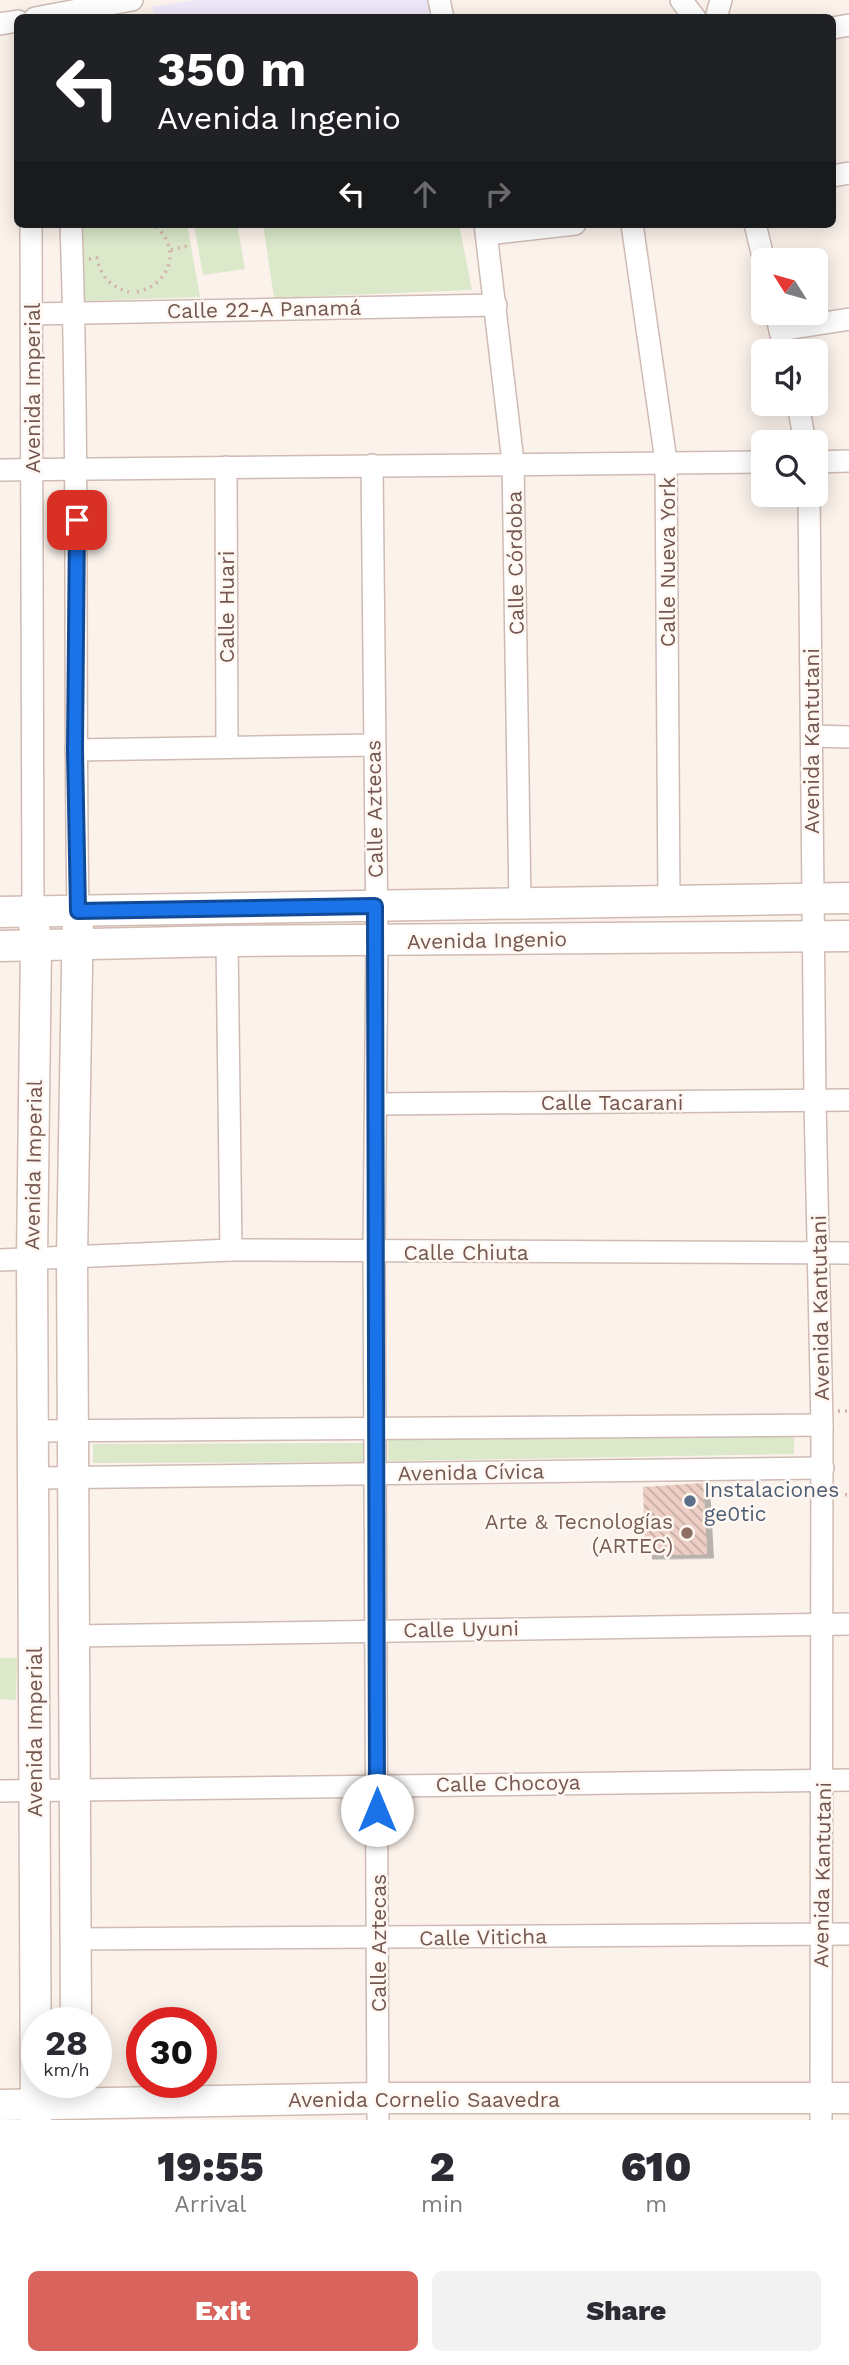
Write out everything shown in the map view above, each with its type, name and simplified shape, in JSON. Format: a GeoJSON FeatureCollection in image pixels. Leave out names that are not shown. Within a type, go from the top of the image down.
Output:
{"type":"FeatureCollection","features":[{"type":"Feature","properties":{"kind":"street"},"geometry":{"type":"LineString","coordinates":[[69,14],[132,0]]}},
{"type":"Feature","properties":{"kind":"street"},"geometry":{"type":"LineString","coordinates":[[681,0],[692,14]]}},
{"type":"Feature","properties":{"kind":"street","name":"Avenida Imperial"},"geometry":{"type":"LineString","coordinates":[[31,228],[33,912],[36,945],[32,1259],[35,1431],[35,2113]]}},
{"type":"Feature","properties":{"kind":"street","name":"Avenida Imperial"},"geometry":{"type":"LineString","coordinates":[[71,228],[78,469],[75,750],[79,944],[72,1257],[76,2007]]}},
{"type":"Feature","properties":{"kind":"street"},"geometry":{"type":"LineString","coordinates":[[486,229],[504,228]]}},
{"type":"Feature","properties":{"kind":"street","name":"Calle Nueva York"},"geometry":{"type":"LineString","coordinates":[[633,228],[666,461],[669,902]]}},
{"type":"Feature","properties":{"kind":"street"},"geometry":{"type":"LineString","coordinates":[[756,228],[761,248]]}},
{"type":"Feature","properties":{"kind":"street","name":"Calle Córdoba"},"geometry":{"type":"LineString","coordinates":[[486,229],[513,462],[520,904]]}},
{"type":"Feature","properties":{"kind":"street","name":"Calle 22-A Panamá"},"geometry":{"type":"LineString","coordinates":[[32,314],[496,305]]}},
{"type":"Feature","properties":{"kind":"street"},"geometry":{"type":"LineString","coordinates":[[828,320],[849,319]]}},
{"type":"Feature","properties":{"kind":"street"},"geometry":{"type":"LineString","coordinates":[[828,462],[849,461]]}},
{"type":"Feature","properties":{"kind":"street"},"geometry":{"type":"LineString","coordinates":[[0,470],[513,462],[751,462]]}},
{"type":"Feature","properties":{"kind":"street","name":"Calle Aztecas"},"geometry":{"type":"LineString","coordinates":[[372,465],[377,942],[374,1252],[378,2109]]}},
{"type":"Feature","properties":{"kind":"street","name":"Calle Huari"},"geometry":{"type":"LineString","coordinates":[[226,467],[227,747]]}},
{"type":"Feature","properties":{"kind":"street","name":"Avenida Kantutani"},"geometry":{"type":"LineString","coordinates":[[808,507],[815,1101],[822,1425],[821,1934],[830,2105]]}},
{"type":"Feature","properties":{"kind":"street"},"geometry":{"type":"LineString","coordinates":[[812,736],[849,737]]}},
{"type":"Feature","properties":{"kind":"street"},"geometry":{"type":"LineString","coordinates":[[75,750],[373,745]]}},
{"type":"Feature","properties":{"kind":"street","name":"Avenida Ingenio"},"geometry":{"type":"LineString","coordinates":[[0,912],[849,898]]}},
{"type":"Feature","properties":{"kind":"street","name":"Avenida Ingenio"},"geometry":{"type":"LineString","coordinates":[[0,946],[227,941],[377,942],[849,936]]}},
{"type":"Feature","properties":{"kind":"street"},"geometry":{"type":"LineString","coordinates":[[227,941],[230,1250]]}},
{"type":"Feature","properties":{"kind":"street","name":"Calle Tacarani"},"geometry":{"type":"LineString","coordinates":[[376,1104],[849,1100]]}},
{"type":"Feature","properties":{"kind":"street","name":"Calle Chiuta"},"geometry":{"type":"LineString","coordinates":[[0,1260],[230,1250],[849,1253]]}},
{"type":"Feature","properties":{"kind":"street","name":"Avenida Cívica"},"geometry":{"type":"LineString","coordinates":[[35,1431],[822,1425]]}},
{"type":"Feature","properties":{"kind":"street","name":"Avenida Cívica"},"geometry":{"type":"LineString","coordinates":[[35,1478],[822,1468]]}},
{"type":"Feature","properties":{"kind":"street","name":"Calle Uyuni"},"geometry":{"type":"LineString","coordinates":[[73,1636],[849,1624]]}},
{"type":"Feature","properties":{"kind":"street","name":"Calle Chocoya"},"geometry":{"type":"LineString","coordinates":[[0,1791],[376,1784],[849,1780]]}},
{"type":"Feature","properties":{"kind":"street","name":"Calle Viticha"},"geometry":{"type":"LineString","coordinates":[[75,1939],[849,1934]]}},
{"type":"Feature","properties":{"kind":"street","name":"Avenida Cornelio Saavedra"},"geometry":{"type":"LineString","coordinates":[[0,2105],[35,2113],[78,2102],[378,2109],[830,2105]]}},
{"type":"Feature","properties":{"kind":"path"},"geometry":{"type":"LineString","coordinates":[[97,258],[99,267],[110,284],[128,292],[138,292],[159,282],[171,262],[167,239],[157,228]]}},
{"type":"Feature","properties":{"kind":"path"},"geometry":{"type":"LineString","coordinates":[[170,250],[191,245]]}},
{"type":"Feature","properties":{"kind":"shaded area"},"geometry":{"type":"Polygon","coordinates":[[[193,0],[428,0],[431,14],[153,14],[152,7],[193,0]]]}},
{"type":"Feature","properties":{"kind":"green space"},"geometry":{"type":"Polygon","coordinates":[[[83,228],[188,228],[200,297],[84,301],[83,228]]]}},
{"type":"Feature","properties":{"kind":"green space"},"geometry":{"type":"Polygon","coordinates":[[[195,228],[238,228],[245,269],[203,275],[195,228]]]}},
{"type":"Feature","properties":{"kind":"green space"},"geometry":{"type":"Polygon","coordinates":[[[264,228],[460,228],[472,290],[274,298],[264,228]]]}},
{"type":"Feature","properties":{"kind":"green space"},"geometry":{"type":"Polygon","coordinates":[[[794,1431],[794,1454],[388,1461],[388,1438],[794,1431]]]}},
{"type":"Feature","properties":{"kind":"green space"},"geometry":{"type":"Polygon","coordinates":[[[363,1443],[363,1462],[93,1463],[93,1444],[363,1443]]]}},
{"type":"Feature","properties":{"kind":"green space"},"geometry":{"type":"Polygon","coordinates":[[[0,1658],[17,1658],[16,1700],[0,1699],[0,1658]]]}},
{"type":"Feature","properties":{"kind":"building"},"geometry":{"type":"Polygon","coordinates":[[[703,1483],[707,1554],[645,1555],[643,1487],[703,1483]]]}},
{"type":"Feature","properties":{"kind":"place","name":"Instalaciones ge0tic"},"geometry":{"type":"Point","coordinates":[690,1501]}},
{"type":"Feature","properties":{"kind":"place","name":"Arte & Tecnologías (ARTEC)"},"geometry":{"type":"Point","coordinates":[687,1533]}},
{"type":"Feature","properties":{"kind":"route"},"geometry":{"type":"LineString","coordinates":[[77,520],[75,750],[78,911],[375,906],[377,1810]]}}]}
